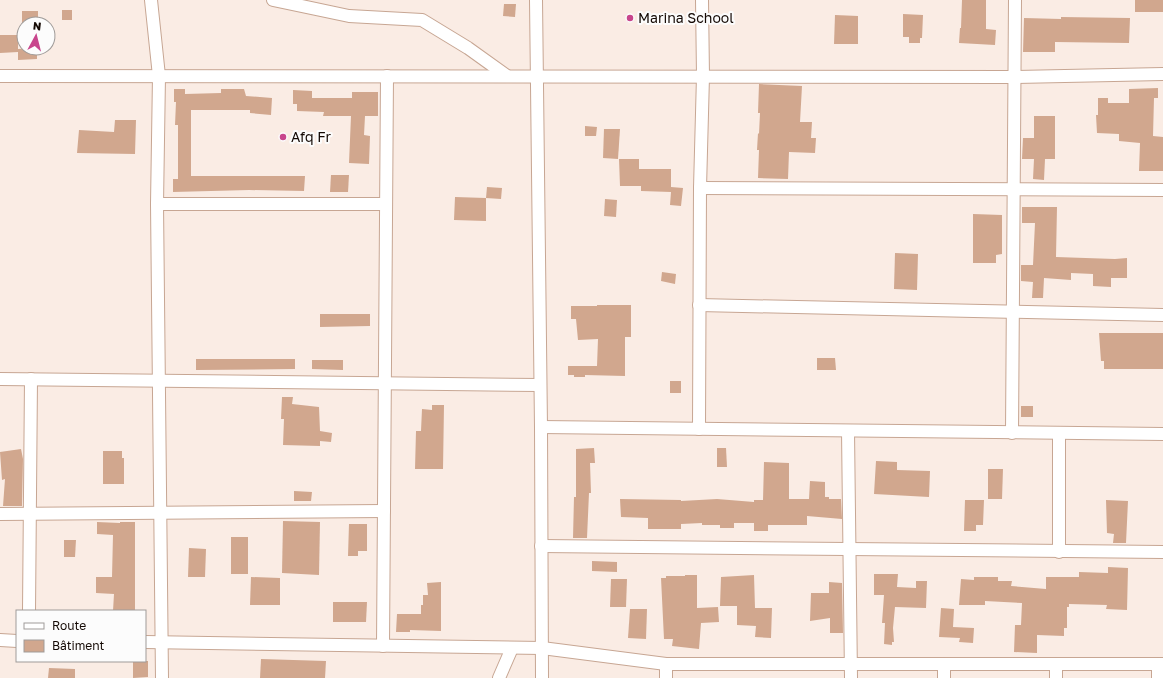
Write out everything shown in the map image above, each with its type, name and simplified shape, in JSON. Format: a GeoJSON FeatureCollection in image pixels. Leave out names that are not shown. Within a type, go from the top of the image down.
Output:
{"type":"FeatureCollection","features":[{"type":"Feature","properties":{"kind":"street"},"geometry":{"type":"LineString","coordinates":[[151,0],[159,76],[157,204],[162,678]]}},
{"type":"Feature","properties":{"kind":"street"},"geometry":{"type":"LineString","coordinates":[[273,0],[349,16],[422,20],[468,48],[507,76]]}},
{"type":"Feature","properties":{"kind":"street"},"geometry":{"type":"LineString","coordinates":[[536,0],[541,426],[542,678]]}},
{"type":"Feature","properties":{"kind":"street"},"geometry":{"type":"LineString","coordinates":[[699,429],[700,188],[703,76],[702,0]]}},
{"type":"Feature","properties":{"kind":"street"},"geometry":{"type":"LineString","coordinates":[[1012,433],[1015,0]]}},
{"type":"Feature","properties":{"kind":"street"},"geometry":{"type":"LineString","coordinates":[[0,76],[1014,77],[1163,74]]}},
{"type":"Feature","properties":{"kind":"street"},"geometry":{"type":"LineString","coordinates":[[383,646],[387,76]]}},
{"type":"Feature","properties":{"kind":"street"},"geometry":{"type":"LineString","coordinates":[[700,188],[1163,190]]}},
{"type":"Feature","properties":{"kind":"street"},"geometry":{"type":"LineString","coordinates":[[157,204],[386,204]]}},
{"type":"Feature","properties":{"kind":"street"},"geometry":{"type":"LineString","coordinates":[[699,305],[1163,315]]}},
{"type":"Feature","properties":{"kind":"street"},"geometry":{"type":"LineString","coordinates":[[0,379],[540,384]]}},
{"type":"Feature","properties":{"kind":"street"},"geometry":{"type":"LineString","coordinates":[[29,610],[31,379]]}},
{"type":"Feature","properties":{"kind":"street"},"geometry":{"type":"LineString","coordinates":[[541,426],[1059,434],[1163,434]]}},
{"type":"Feature","properties":{"kind":"street"},"geometry":{"type":"LineString","coordinates":[[848,431],[851,678]]}},
{"type":"Feature","properties":{"kind":"street"},"geometry":{"type":"LineString","coordinates":[[1059,434],[1059,552]]}},
{"type":"Feature","properties":{"kind":"street"},"geometry":{"type":"LineString","coordinates":[[0,514],[384,511]]}},
{"type":"Feature","properties":{"kind":"street"},"geometry":{"type":"LineString","coordinates":[[541,546],[1163,552]]}},
{"type":"Feature","properties":{"kind":"street"},"geometry":{"type":"LineString","coordinates":[[0,640],[16,641]]}},
{"type":"Feature","properties":{"kind":"street"},"geometry":{"type":"LineString","coordinates":[[146,642],[542,648],[666,664],[1161,664],[1158,678]]}},
{"type":"Feature","properties":{"kind":"street"},"geometry":{"type":"LineString","coordinates":[[500,678],[512,648]]}},
{"type":"Feature","properties":{"kind":"street"},"geometry":{"type":"LineString","coordinates":[[666,664],[666,678]]}},
{"type":"Feature","properties":{"kind":"street"},"geometry":{"type":"LineString","coordinates":[[944,664],[944,678]]}},
{"type":"Feature","properties":{"kind":"street"},"geometry":{"type":"LineString","coordinates":[[1056,664],[1056,678]]}},
{"type":"Feature","properties":{"kind":"building"},"geometry":{"type":"Polygon","coordinates":[[[962,0],[986,0],[986,29],[996,30],[995,45],[959,43],[962,0]]]}},
{"type":"Feature","properties":{"kind":"building"},"geometry":{"type":"Polygon","coordinates":[[[1135,0],[1163,0],[1163,12],[1135,12],[1135,0]]]}},
{"type":"Feature","properties":{"kind":"building"},"geometry":{"type":"Polygon","coordinates":[[[504,4],[516,4],[515,17],[503,16],[504,4]]]}},
{"type":"Feature","properties":{"kind":"building"},"geometry":{"type":"Polygon","coordinates":[[[62,10],[72,10],[72,20],[62,20],[62,10]]]}},
{"type":"Feature","properties":{"kind":"building"},"geometry":{"type":"Polygon","coordinates":[[[22,11],[38,11],[38,16],[22,16],[22,11]]]}},
{"type":"Feature","properties":{"kind":"building"},"geometry":{"type":"Polygon","coordinates":[[[903,14],[923,15],[922,38],[920,38],[920,43],[909,43],[909,37],[903,37],[903,14]]]}},
{"type":"Feature","properties":{"kind":"building"},"geometry":{"type":"Polygon","coordinates":[[[835,15],[858,16],[858,44],[834,44],[835,15]]]}},
{"type":"Feature","properties":{"kind":"building"},"geometry":{"type":"Polygon","coordinates":[[[1061,17],[1130,18],[1129,43],[1055,42],[1055,52],[1023,52],[1024,18],[1061,19],[1061,17]]]}},
{"type":"Feature","properties":{"kind":"building"},"geometry":{"type":"Polygon","coordinates":[[[0,35],[16,35],[16,52],[0,53],[0,35]]]}},
{"type":"Feature","properties":{"kind":"building"},"geometry":{"type":"Polygon","coordinates":[[[18,56],[37,56],[37,59],[18,60],[18,56]]]}},
{"type":"Feature","properties":{"kind":"building"},"geometry":{"type":"Polygon","coordinates":[[[759,84],[802,86],[800,122],[812,122],[811,138],[816,138],[815,153],[789,152],[788,179],[758,178],[759,150],[757,150],[760,113],[758,113],[759,84]]]}},
{"type":"Feature","properties":{"kind":"building"},"geometry":{"type":"Polygon","coordinates":[[[1158,88],[1158,98],[1154,98],[1153,136],[1163,137],[1163,171],[1139,171],[1140,143],[1119,141],[1119,134],[1097,133],[1096,115],[1098,115],[1098,98],[1108,98],[1108,103],[1129,103],[1129,89],[1158,88]]]}},
{"type":"Feature","properties":{"kind":"building"},"geometry":{"type":"Polygon","coordinates":[[[174,89],[185,89],[185,94],[221,93],[221,89],[244,89],[246,96],[272,98],[271,115],[250,113],[250,110],[191,110],[191,176],[305,176],[304,191],[249,190],[173,192],[173,179],[178,179],[178,125],[175,125],[176,102],[174,102],[174,89]]]}},
{"type":"Feature","properties":{"kind":"building"},"geometry":{"type":"Polygon","coordinates":[[[293,90],[312,91],[312,98],[352,98],[352,92],[378,92],[378,116],[365,116],[364,135],[370,136],[369,164],[349,163],[351,116],[323,116],[324,112],[297,111],[297,104],[293,104],[293,90]]]}},
{"type":"Feature","properties":{"kind":"building"},"geometry":{"type":"Polygon","coordinates":[[[1034,116],[1055,116],[1055,159],[1045,159],[1044,180],[1033,179],[1034,159],[1022,159],[1023,138],[1034,138],[1034,116]]]}},
{"type":"Feature","properties":{"kind":"building"},"geometry":{"type":"Polygon","coordinates":[[[115,120],[136,120],[135,154],[77,153],[79,130],[114,132],[115,120]]]}},
{"type":"Feature","properties":{"kind":"building"},"geometry":{"type":"Polygon","coordinates":[[[585,126],[597,127],[596,136],[585,136],[585,126]]]}},
{"type":"Feature","properties":{"kind":"building"},"geometry":{"type":"Polygon","coordinates":[[[604,129],[620,129],[618,159],[603,158],[604,129]]]}},
{"type":"Feature","properties":{"kind":"building"},"geometry":{"type":"Polygon","coordinates":[[[619,159],[639,159],[639,169],[671,169],[671,187],[683,188],[681,206],[670,205],[671,192],[641,191],[641,186],[620,186],[619,159]]]}},
{"type":"Feature","properties":{"kind":"building"},"geometry":{"type":"Polygon","coordinates":[[[331,175],[349,175],[348,192],[330,192],[331,175]]]}},
{"type":"Feature","properties":{"kind":"building"},"geometry":{"type":"Polygon","coordinates":[[[487,187],[502,188],[501,199],[486,198],[487,187]]]}},
{"type":"Feature","properties":{"kind":"building"},"geometry":{"type":"Polygon","coordinates":[[[455,197],[486,198],[486,221],[454,220],[455,197]]]}},
{"type":"Feature","properties":{"kind":"building"},"geometry":{"type":"Polygon","coordinates":[[[605,199],[617,200],[616,217],[604,216],[605,199]]]}},
{"type":"Feature","properties":{"kind":"building"},"geometry":{"type":"Polygon","coordinates":[[[1022,207],[1057,207],[1056,257],[1127,258],[1127,278],[1111,278],[1111,287],[1093,286],[1093,274],[1071,273],[1071,280],[1044,278],[1043,298],[1032,298],[1033,282],[1021,281],[1021,265],[1033,265],[1035,223],[1022,223],[1022,207]]]}},
{"type":"Feature","properties":{"kind":"building"},"geometry":{"type":"Polygon","coordinates":[[[973,214],[1002,215],[1002,254],[996,255],[996,263],[973,263],[973,214]]]}},
{"type":"Feature","properties":{"kind":"building"},"geometry":{"type":"Polygon","coordinates":[[[895,253],[918,254],[917,290],[894,289],[895,253]]]}},
{"type":"Feature","properties":{"kind":"building"},"geometry":{"type":"Polygon","coordinates":[[[662,272],[676,274],[675,284],[661,281],[662,272]]]}},
{"type":"Feature","properties":{"kind":"building"},"geometry":{"type":"Polygon","coordinates":[[[631,305],[631,337],[625,337],[625,376],[585,375],[585,377],[574,377],[574,375],[568,375],[568,366],[597,366],[598,339],[578,340],[576,319],[571,319],[571,306],[631,305]]]}},
{"type":"Feature","properties":{"kind":"building"},"geometry":{"type":"Polygon","coordinates":[[[320,314],[370,314],[370,326],[320,327],[320,314]]]}},
{"type":"Feature","properties":{"kind":"building"},"geometry":{"type":"Polygon","coordinates":[[[1099,333],[1163,333],[1163,369],[1104,369],[1104,361],[1101,361],[1099,333]]]}},
{"type":"Feature","properties":{"kind":"building"},"geometry":{"type":"Polygon","coordinates":[[[817,358],[835,358],[836,370],[817,370],[817,358]]]}},
{"type":"Feature","properties":{"kind":"building"},"geometry":{"type":"Polygon","coordinates":[[[196,359],[295,359],[295,369],[196,370],[196,359]]]}},
{"type":"Feature","properties":{"kind":"building"},"geometry":{"type":"Polygon","coordinates":[[[312,360],[343,360],[343,370],[312,369],[312,360]]]}},
{"type":"Feature","properties":{"kind":"building"},"geometry":{"type":"Polygon","coordinates":[[[670,381],[681,381],[681,393],[670,393],[670,381]]]}},
{"type":"Feature","properties":{"kind":"building"},"geometry":{"type":"Polygon","coordinates":[[[282,397],[293,397],[292,404],[319,407],[320,431],[332,433],[331,442],[320,441],[320,446],[283,445],[284,419],[281,419],[282,397]]]}},
{"type":"Feature","properties":{"kind":"building"},"geometry":{"type":"Polygon","coordinates":[[[432,405],[444,405],[443,469],[415,469],[416,431],[421,431],[422,409],[432,410],[432,405]]]}},
{"type":"Feature","properties":{"kind":"building"},"geometry":{"type":"Polygon","coordinates":[[[1021,406],[1033,406],[1033,417],[1021,417],[1021,406]]]}},
{"type":"Feature","properties":{"kind":"building"},"geometry":{"type":"Polygon","coordinates":[[[594,448],[595,463],[590,463],[591,493],[589,493],[587,538],[573,538],[574,497],[576,497],[576,449],[594,448]]]}},
{"type":"Feature","properties":{"kind":"building"},"geometry":{"type":"Polygon","coordinates":[[[717,448],[726,448],[727,467],[717,467],[717,448]]]}},
{"type":"Feature","properties":{"kind":"building"},"geometry":{"type":"Polygon","coordinates":[[[21,449],[23,459],[22,506],[3,506],[5,479],[2,480],[0,452],[21,449]]]}},
{"type":"Feature","properties":{"kind":"building"},"geometry":{"type":"Polygon","coordinates":[[[103,451],[122,451],[122,458],[124,458],[124,484],[103,484],[103,451]]]}},
{"type":"Feature","properties":{"kind":"building"},"geometry":{"type":"Polygon","coordinates":[[[876,461],[897,462],[897,470],[930,471],[929,497],[874,494],[876,461]]]}},
{"type":"Feature","properties":{"kind":"building"},"geometry":{"type":"Polygon","coordinates":[[[764,462],[789,463],[789,499],[809,499],[810,481],[825,482],[825,497],[829,497],[829,499],[841,499],[842,519],[807,516],[807,525],[768,525],[768,531],[754,531],[754,523],[734,523],[734,528],[720,528],[720,525],[702,525],[702,523],[681,524],[681,529],[648,529],[648,518],[621,517],[620,499],[681,501],[717,499],[754,502],[754,500],[763,500],[764,462]]]}},
{"type":"Feature","properties":{"kind":"building"},"geometry":{"type":"Polygon","coordinates":[[[988,469],[1003,469],[1002,499],[988,499],[988,469]]]}},
{"type":"Feature","properties":{"kind":"building"},"geometry":{"type":"Polygon","coordinates":[[[294,491],[312,492],[311,501],[294,501],[294,491]]]}},
{"type":"Feature","properties":{"kind":"building"},"geometry":{"type":"Polygon","coordinates":[[[965,500],[984,500],[983,525],[976,525],[976,531],[964,531],[965,500]]]}},
{"type":"Feature","properties":{"kind":"building"},"geometry":{"type":"Polygon","coordinates":[[[1106,500],[1128,501],[1126,543],[1113,543],[1114,534],[1107,533],[1106,500]]]}},
{"type":"Feature","properties":{"kind":"building"},"geometry":{"type":"Polygon","coordinates":[[[283,521],[320,522],[319,575],[282,573],[283,521]]]}},
{"type":"Feature","properties":{"kind":"building"},"geometry":{"type":"Polygon","coordinates":[[[97,522],[135,522],[135,610],[113,610],[114,594],[96,593],[96,577],[112,577],[113,535],[97,534],[97,522]]]}},
{"type":"Feature","properties":{"kind":"building"},"geometry":{"type":"Polygon","coordinates":[[[349,524],[367,524],[367,551],[358,551],[358,556],[348,556],[349,524]]]}},
{"type":"Feature","properties":{"kind":"building"},"geometry":{"type":"Polygon","coordinates":[[[231,537],[248,537],[248,574],[231,574],[231,537]]]}},
{"type":"Feature","properties":{"kind":"building"},"geometry":{"type":"Polygon","coordinates":[[[64,540],[76,540],[75,557],[64,557],[64,540]]]}},
{"type":"Feature","properties":{"kind":"building"},"geometry":{"type":"Polygon","coordinates":[[[189,548],[206,549],[205,577],[188,577],[189,548]]]}},
{"type":"Feature","properties":{"kind":"building"},"geometry":{"type":"Polygon","coordinates":[[[592,561],[617,562],[617,572],[592,571],[592,561]]]}},
{"type":"Feature","properties":{"kind":"building"},"geometry":{"type":"Polygon","coordinates":[[[1108,567],[1128,568],[1127,610],[1106,609],[1107,605],[1069,604],[1069,607],[1067,607],[1067,628],[1064,628],[1064,636],[1037,635],[1037,653],[1014,652],[1015,625],[1021,625],[1022,603],[985,601],[985,605],[959,605],[961,579],[974,580],[974,577],[998,577],[998,581],[1012,581],[1011,586],[1046,589],[1046,577],[1079,577],[1079,572],[1108,573],[1108,567]]]}},
{"type":"Feature","properties":{"kind":"building"},"geometry":{"type":"Polygon","coordinates":[[[874,574],[898,574],[897,587],[916,588],[916,581],[927,581],[926,608],[895,607],[893,628],[894,642],[892,642],[892,645],[884,644],[885,623],[882,623],[884,595],[874,595],[874,574]]]}},
{"type":"Feature","properties":{"kind":"building"},"geometry":{"type":"Polygon","coordinates":[[[697,575],[697,608],[718,607],[719,622],[701,623],[699,649],[672,646],[673,639],[664,639],[661,578],[666,578],[666,576],[697,575]]]}},
{"type":"Feature","properties":{"kind":"building"},"geometry":{"type":"Polygon","coordinates":[[[754,575],[755,608],[772,608],[771,638],[755,637],[756,626],[737,625],[737,606],[720,606],[721,577],[754,575]]]}},
{"type":"Feature","properties":{"kind":"building"},"geometry":{"type":"Polygon","coordinates":[[[251,577],[280,578],[280,605],[250,605],[251,577]]]}},
{"type":"Feature","properties":{"kind":"building"},"geometry":{"type":"Polygon","coordinates":[[[611,579],[627,579],[626,607],[610,607],[611,579]]]}},
{"type":"Feature","properties":{"kind":"building"},"geometry":{"type":"Polygon","coordinates":[[[441,582],[441,631],[410,630],[410,632],[396,632],[397,614],[421,614],[423,595],[428,595],[427,583],[441,582]]]}},
{"type":"Feature","properties":{"kind":"building"},"geometry":{"type":"Polygon","coordinates":[[[829,582],[842,583],[843,633],[830,633],[830,618],[810,621],[811,593],[829,593],[829,582]]]}},
{"type":"Feature","properties":{"kind":"building"},"geometry":{"type":"Polygon","coordinates":[[[333,602],[367,602],[366,622],[333,622],[333,602]]]}},
{"type":"Feature","properties":{"kind":"building"},"geometry":{"type":"Polygon","coordinates":[[[941,608],[954,609],[953,627],[974,628],[973,643],[959,642],[960,638],[939,637],[941,608]]]}},
{"type":"Feature","properties":{"kind":"building"},"geometry":{"type":"Polygon","coordinates":[[[630,609],[647,609],[646,639],[628,638],[630,609]]]}},
{"type":"Feature","properties":{"kind":"building"},"geometry":{"type":"Polygon","coordinates":[[[261,659],[326,661],[325,678],[260,678],[261,659]]]}},
{"type":"Feature","properties":{"kind":"building"},"geometry":{"type":"Polygon","coordinates":[[[148,661],[148,677],[133,678],[133,662],[148,661]]]}},
{"type":"Feature","properties":{"kind":"building"},"geometry":{"type":"Polygon","coordinates":[[[49,668],[75,669],[75,678],[48,678],[49,668]]]}},
{"type":"Feature","properties":{"kind":"place","name":"Marina School"},"geometry":{"type":"Point","coordinates":[630,18]}},
{"type":"Feature","properties":{"kind":"place","name":"Afq Fr"},"geometry":{"type":"Point","coordinates":[283,137]}}]}
